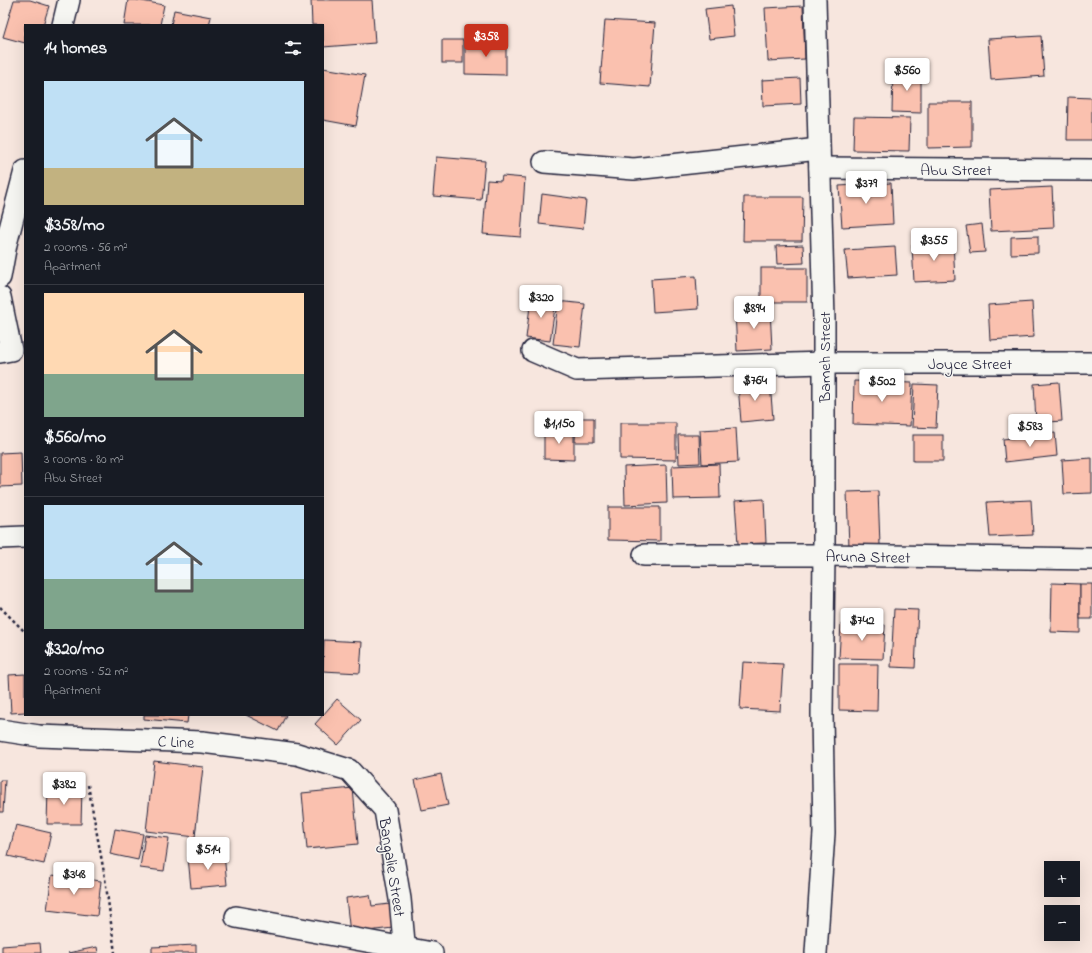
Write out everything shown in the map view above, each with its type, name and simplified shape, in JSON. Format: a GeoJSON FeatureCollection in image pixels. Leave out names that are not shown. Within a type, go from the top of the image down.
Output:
{"type":"FeatureCollection","features":[{"type":"Feature","properties":{"kind":"street"},"geometry":{"type":"LineString","coordinates":[[63,24],[69,0]]}},
{"type":"Feature","properties":{"kind":"street","name":"Bameh Street"},"geometry":{"type":"LineString","coordinates":[[815,0],[824,363],[822,714],[824,833],[816,953]]}},
{"type":"Feature","properties":{"kind":"street","name":"Abu Street"},"geometry":{"type":"LineString","coordinates":[[544,162],[634,169],[819,158],[1092,170]]}},
{"type":"Feature","properties":{"kind":"street"},"geometry":{"type":"LineString","coordinates":[[0,277],[6,244],[24,175]]}},
{"type":"Feature","properties":{"kind":"street"},"geometry":{"type":"LineString","coordinates":[[0,297],[12,351]]}},
{"type":"Feature","properties":{"kind":"street","name":"Joyce Street"},"geometry":{"type":"LineString","coordinates":[[533,351],[577,370],[824,363],[1092,363]]}},
{"type":"Feature","properties":{"kind":"street"},"geometry":{"type":"LineString","coordinates":[[0,538],[24,537]]}},
{"type":"Feature","properties":{"kind":"street","name":"Aruna Street"},"geometry":{"type":"LineString","coordinates":[[644,555],[824,555],[1092,559]]}},
{"type":"Feature","properties":{"kind":"street","name":"C Line"},"geometry":{"type":"LineString","coordinates":[[0,730],[39,736],[202,742],[297,754],[349,770]]}},
{"type":"Feature","properties":{"kind":"street","name":"Bangalie Street"},"geometry":{"type":"LineString","coordinates":[[349,770],[385,810],[400,899],[405,950]]}},
{"type":"Feature","properties":{"kind":"street"},"geometry":{"type":"LineString","coordinates":[[236,917],[405,950],[432,953]]}},
{"type":"Feature","properties":{"kind":"path"},"geometry":{"type":"LineString","coordinates":[[0,607],[24,631]]}},
{"type":"Feature","properties":{"kind":"path"},"geometry":{"type":"LineString","coordinates":[[88,785],[105,878],[115,953]]}},
{"type":"Feature","properties":{"kind":"building"},"geometry":{"type":"Polygon","coordinates":[[[14,0],[30,0],[49,6],[43,24],[24,24],[24,43],[3,37],[14,0]]]}},
{"type":"Feature","properties":{"kind":"building"},"geometry":{"type":"Polygon","coordinates":[[[128,0],[164,5],[160,24],[124,24],[128,0]]]}},
{"type":"Feature","properties":{"kind":"building"},"geometry":{"type":"Polygon","coordinates":[[[311,0],[372,0],[375,43],[324,47],[324,24],[312,24],[311,0]]]}},
{"type":"Feature","properties":{"kind":"building"},"geometry":{"type":"Polygon","coordinates":[[[731,6],[734,36],[709,39],[705,9],[731,6]]]}},
{"type":"Feature","properties":{"kind":"building"},"geometry":{"type":"Polygon","coordinates":[[[803,6],[805,59],[768,61],[765,8],[803,6]]]}},
{"type":"Feature","properties":{"kind":"building"},"geometry":{"type":"Polygon","coordinates":[[[174,10],[211,17],[209,24],[171,24],[174,10]]]}},
{"type":"Feature","properties":{"kind":"building"},"geometry":{"type":"Polygon","coordinates":[[[605,20],[655,23],[650,87],[600,83],[605,20]]]}},
{"type":"Feature","properties":{"kind":"building"},"geometry":{"type":"Polygon","coordinates":[[[1041,36],[1044,76],[991,80],[988,39],[1041,36]]]}},
{"type":"Feature","properties":{"kind":"building"},"geometry":{"type":"Polygon","coordinates":[[[442,40],[463,40],[463,63],[442,63],[442,40]]]}},
{"type":"Feature","properties":{"kind":"building"},"geometry":{"type":"Polygon","coordinates":[[[465,41],[506,41],[506,75],[465,74],[465,41]]]}},
{"type":"Feature","properties":{"kind":"building"},"geometry":{"type":"Polygon","coordinates":[[[324,68],[365,75],[356,126],[324,120],[324,68]]]}},
{"type":"Feature","properties":{"kind":"building"},"geometry":{"type":"Polygon","coordinates":[[[893,70],[921,71],[921,113],[892,112],[893,70]]]}},
{"type":"Feature","properties":{"kind":"building"},"geometry":{"type":"Polygon","coordinates":[[[800,78],[801,104],[763,106],[762,80],[800,78]]]}},
{"type":"Feature","properties":{"kind":"building"},"geometry":{"type":"Polygon","coordinates":[[[1068,97],[1092,98],[1092,140],[1067,140],[1068,97]]]}},
{"type":"Feature","properties":{"kind":"building"},"geometry":{"type":"Polygon","coordinates":[[[928,102],[972,102],[972,147],[928,148],[928,102]]]}},
{"type":"Feature","properties":{"kind":"building"},"geometry":{"type":"Polygon","coordinates":[[[854,117],[910,118],[909,151],[853,150],[854,117]]]}},
{"type":"Feature","properties":{"kind":"building"},"geometry":{"type":"Polygon","coordinates":[[[436,157],[485,161],[481,200],[433,196],[436,157]]]}},
{"type":"Feature","properties":{"kind":"building"},"geometry":{"type":"Polygon","coordinates":[[[502,176],[525,178],[521,237],[483,234],[487,180],[501,181],[502,176]]]}},
{"type":"Feature","properties":{"kind":"building"},"geometry":{"type":"Polygon","coordinates":[[[891,183],[893,224],[842,227],[839,186],[891,183]]]}},
{"type":"Feature","properties":{"kind":"building"},"geometry":{"type":"Polygon","coordinates":[[[1052,187],[1054,228],[991,231],[989,190],[1052,187]]]}},
{"type":"Feature","properties":{"kind":"building"},"geometry":{"type":"Polygon","coordinates":[[[542,194],[586,200],[583,229],[539,224],[542,194]]]}},
{"type":"Feature","properties":{"kind":"building"},"geometry":{"type":"Polygon","coordinates":[[[744,197],[803,197],[802,241],[743,241],[744,197]]]}},
{"type":"Feature","properties":{"kind":"building"},"geometry":{"type":"Polygon","coordinates":[[[982,224],[985,252],[970,253],[966,226],[982,224]]]}},
{"type":"Feature","properties":{"kind":"building"},"geometry":{"type":"Polygon","coordinates":[[[1038,236],[1038,253],[1011,254],[1011,237],[1038,236]]]}},
{"type":"Feature","properties":{"kind":"building"},"geometry":{"type":"Polygon","coordinates":[[[953,242],[955,280],[914,282],[912,245],[953,242]]]}},
{"type":"Feature","properties":{"kind":"building"},"geometry":{"type":"Polygon","coordinates":[[[803,245],[804,263],[777,264],[776,246],[803,245]]]}},
{"type":"Feature","properties":{"kind":"building"},"geometry":{"type":"Polygon","coordinates":[[[895,247],[897,275],[848,278],[845,250],[895,247]]]}},
{"type":"Feature","properties":{"kind":"building"},"geometry":{"type":"Polygon","coordinates":[[[761,268],[807,268],[807,302],[761,302],[761,268]]]}},
{"type":"Feature","properties":{"kind":"building"},"geometry":{"type":"Polygon","coordinates":[[[696,276],[698,309],[653,312],[651,279],[696,276]]]}},
{"type":"Feature","properties":{"kind":"building"},"geometry":{"type":"Polygon","coordinates":[[[531,298],[556,301],[550,341],[526,338],[531,298]]]}},
{"type":"Feature","properties":{"kind":"building"},"geometry":{"type":"Polygon","coordinates":[[[558,301],[585,304],[580,347],[553,344],[558,301]]]}},
{"type":"Feature","properties":{"kind":"building"},"geometry":{"type":"Polygon","coordinates":[[[1032,302],[1034,337],[990,340],[988,305],[1032,302]]]}},
{"type":"Feature","properties":{"kind":"building"},"geometry":{"type":"Polygon","coordinates":[[[770,309],[772,349],[737,351],[735,311],[770,309]]]}},
{"type":"Feature","properties":{"kind":"building"},"geometry":{"type":"Polygon","coordinates":[[[854,381],[912,383],[910,426],[853,424],[854,381]]]}},
{"type":"Feature","properties":{"kind":"building"},"geometry":{"type":"Polygon","coordinates":[[[1059,382],[1062,421],[1036,423],[1034,384],[1059,382]]]}},
{"type":"Feature","properties":{"kind":"building"},"geometry":{"type":"Polygon","coordinates":[[[770,383],[773,419],[741,422],[738,385],[770,383]]]}},
{"type":"Feature","properties":{"kind":"building"},"geometry":{"type":"Polygon","coordinates":[[[914,384],[938,385],[936,428],[912,427],[914,384]]]}},
{"type":"Feature","properties":{"kind":"building"},"geometry":{"type":"Polygon","coordinates":[[[576,418],[594,418],[594,442],[575,442],[576,418]]]}},
{"type":"Feature","properties":{"kind":"building"},"geometry":{"type":"Polygon","coordinates":[[[620,423],[676,423],[676,460],[620,459],[620,423]]]}},
{"type":"Feature","properties":{"kind":"building"},"geometry":{"type":"Polygon","coordinates":[[[736,428],[738,462],[702,464],[700,430],[736,428]]]}},
{"type":"Feature","properties":{"kind":"building"},"geometry":{"type":"Polygon","coordinates":[[[544,430],[574,430],[574,460],[544,459],[544,430]]]}},
{"type":"Feature","properties":{"kind":"building"},"geometry":{"type":"Polygon","coordinates":[[[1055,433],[1057,456],[1005,462],[1003,439],[1055,433]]]}},
{"type":"Feature","properties":{"kind":"building"},"geometry":{"type":"Polygon","coordinates":[[[678,435],[699,435],[700,463],[679,464],[678,435]]]}},
{"type":"Feature","properties":{"kind":"building"},"geometry":{"type":"Polygon","coordinates":[[[913,435],[943,435],[943,461],[913,461],[913,435]]]}},
{"type":"Feature","properties":{"kind":"building"},"geometry":{"type":"Polygon","coordinates":[[[21,452],[22,486],[0,487],[0,453],[21,452]]]}},
{"type":"Feature","properties":{"kind":"building"},"geometry":{"type":"Polygon","coordinates":[[[1092,458],[1092,493],[1064,494],[1062,460],[1092,458]]]}},
{"type":"Feature","properties":{"kind":"building"},"geometry":{"type":"Polygon","coordinates":[[[719,464],[720,498],[673,499],[672,466],[719,464]]]}},
{"type":"Feature","properties":{"kind":"building"},"geometry":{"type":"Polygon","coordinates":[[[666,465],[667,503],[625,505],[624,467],[666,465]]]}},
{"type":"Feature","properties":{"kind":"building"},"geometry":{"type":"Polygon","coordinates":[[[878,491],[880,545],[849,547],[847,492],[878,491]]]}},
{"type":"Feature","properties":{"kind":"building"},"geometry":{"type":"Polygon","coordinates":[[[764,499],[766,543],[738,544],[735,501],[764,499]]]}},
{"type":"Feature","properties":{"kind":"building"},"geometry":{"type":"Polygon","coordinates":[[[1031,500],[1033,535],[990,537],[987,502],[1031,500]]]}},
{"type":"Feature","properties":{"kind":"building"},"geometry":{"type":"Polygon","coordinates":[[[608,507],[660,507],[660,541],[608,540],[608,507]]]}},
{"type":"Feature","properties":{"kind":"building"},"geometry":{"type":"Polygon","coordinates":[[[1052,583],[1080,584],[1080,633],[1051,632],[1052,583]]]}},
{"type":"Feature","properties":{"kind":"building"},"geometry":{"type":"Polygon","coordinates":[[[1080,584],[1092,584],[1092,619],[1080,619],[1080,584]]]}},
{"type":"Feature","properties":{"kind":"building"},"geometry":{"type":"Polygon","coordinates":[[[894,609],[918,610],[915,668],[891,667],[894,609]]]}},
{"type":"Feature","properties":{"kind":"building"},"geometry":{"type":"Polygon","coordinates":[[[841,624],[885,625],[883,659],[839,658],[841,624]]]}},
{"type":"Feature","properties":{"kind":"building"},"geometry":{"type":"Polygon","coordinates":[[[324,640],[362,642],[360,673],[324,671],[324,640]]]}},
{"type":"Feature","properties":{"kind":"building"},"geometry":{"type":"Polygon","coordinates":[[[743,662],[783,664],[780,711],[740,709],[743,662]]]}},
{"type":"Feature","properties":{"kind":"building"},"geometry":{"type":"Polygon","coordinates":[[[839,664],[878,664],[877,711],[839,710],[839,664]]]}},
{"type":"Feature","properties":{"kind":"building"},"geometry":{"type":"Polygon","coordinates":[[[24,674],[24,712],[11,713],[9,675],[24,674]]]}},
{"type":"Feature","properties":{"kind":"building"},"geometry":{"type":"Polygon","coordinates":[[[337,699],[361,720],[338,745],[315,724],[322,716],[324,716],[324,714],[337,699]]]}},
{"type":"Feature","properties":{"kind":"building"},"geometry":{"type":"Polygon","coordinates":[[[144,716],[188,716],[187,723],[144,719],[144,716]]]}},
{"type":"Feature","properties":{"kind":"building"},"geometry":{"type":"Polygon","coordinates":[[[248,716],[286,716],[278,731],[248,716]]]}},
{"type":"Feature","properties":{"kind":"building"},"geometry":{"type":"Polygon","coordinates":[[[154,761],[203,767],[195,837],[146,831],[154,761]]]}},
{"type":"Feature","properties":{"kind":"building"},"geometry":{"type":"Polygon","coordinates":[[[441,774],[448,805],[422,810],[415,780],[441,774]]]}},
{"type":"Feature","properties":{"kind":"building"},"geometry":{"type":"Polygon","coordinates":[[[0,780],[5,780],[3,812],[0,812],[0,780]]]}},
{"type":"Feature","properties":{"kind":"building"},"geometry":{"type":"Polygon","coordinates":[[[48,788],[82,788],[81,824],[47,824],[48,788]]]}},
{"type":"Feature","properties":{"kind":"building"},"geometry":{"type":"Polygon","coordinates":[[[353,788],[358,844],[307,849],[302,793],[353,788]]]}},
{"type":"Feature","properties":{"kind":"building"},"geometry":{"type":"Polygon","coordinates":[[[16,825],[51,833],[44,864],[8,856],[16,825]]]}},
{"type":"Feature","properties":{"kind":"building"},"geometry":{"type":"Polygon","coordinates":[[[115,829],[143,834],[138,860],[110,854],[115,829]]]}},
{"type":"Feature","properties":{"kind":"building"},"geometry":{"type":"Polygon","coordinates":[[[145,835],[169,838],[164,871],[140,868],[145,835]]]}},
{"type":"Feature","properties":{"kind":"building"},"geometry":{"type":"Polygon","coordinates":[[[224,854],[227,885],[191,888],[188,857],[224,854]]]}},
{"type":"Feature","properties":{"kind":"building"},"geometry":{"type":"Polygon","coordinates":[[[52,875],[101,881],[97,916],[47,910],[52,875]]]}},
{"type":"Feature","properties":{"kind":"building"},"geometry":{"type":"Polygon","coordinates":[[[370,895],[372,906],[390,904],[393,928],[350,933],[346,898],[370,895]]]}},
{"type":"Feature","properties":{"kind":"building"},"geometry":{"type":"Polygon","coordinates":[[[40,943],[41,953],[2,953],[2,946],[40,943]]]}},
{"type":"Feature","properties":{"kind":"building"},"geometry":{"type":"Polygon","coordinates":[[[196,945],[196,953],[152,953],[152,947],[196,945]]]}},
{"type":"Feature","properties":{"kind":"building"},"geometry":{"type":"Polygon","coordinates":[[[97,947],[98,953],[68,953],[97,947]]]}}]}
